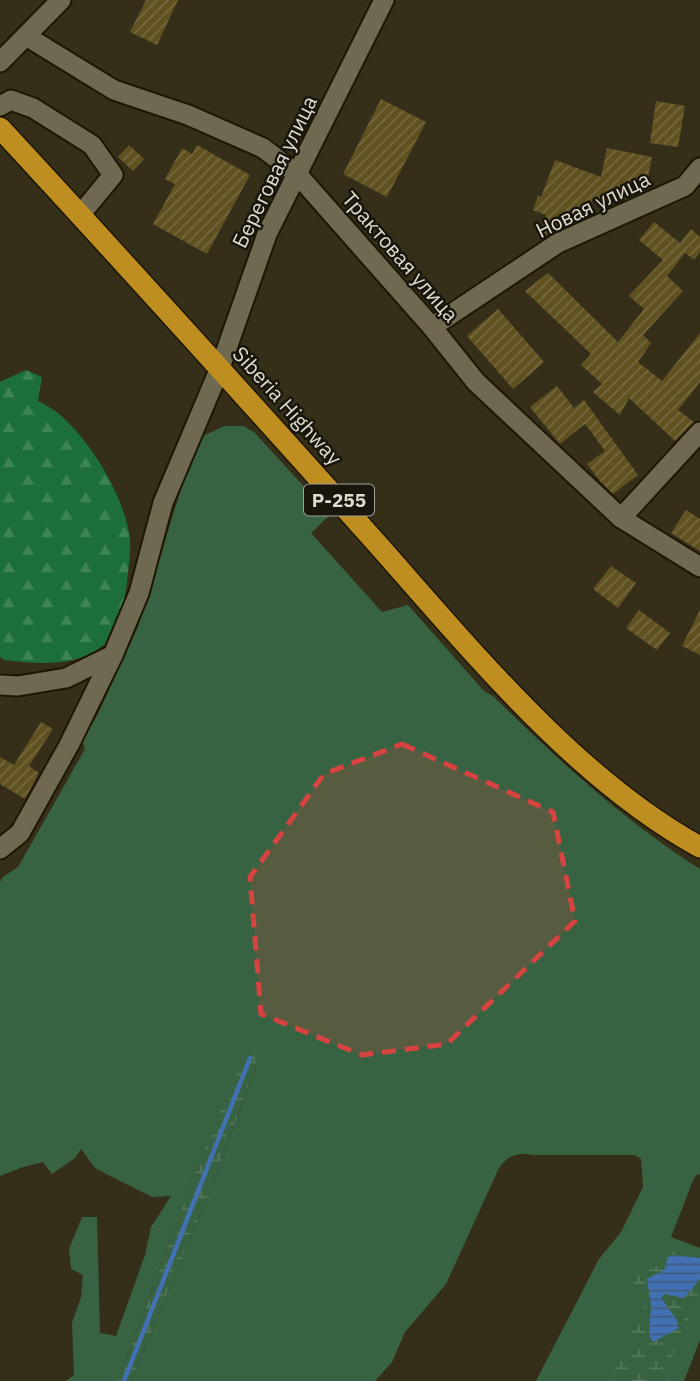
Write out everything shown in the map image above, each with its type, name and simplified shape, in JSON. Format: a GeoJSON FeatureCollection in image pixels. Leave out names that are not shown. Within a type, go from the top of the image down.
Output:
{"type":"FeatureCollection","features":[{"type":"Feature","properties":{"kind":"highway","name":"Siberia Highway"},"geometry":{"type":"LineString","coordinates":[[0,128],[503,683],[574,753],[622,795],[700,847]]}},
{"type":"Feature","properties":{"kind":"street"},"geometry":{"type":"LineString","coordinates":[[0,62],[61,0]]}},
{"type":"Feature","properties":{"kind":"street","name":"Береговая улица"},"geometry":{"type":"LineString","coordinates":[[0,849],[20,833],[69,745],[113,655],[139,593],[163,503],[220,368],[267,234],[384,0]]}},
{"type":"Feature","properties":{"kind":"street","name":"Трактовая улица"},"geometry":{"type":"LineString","coordinates":[[26,36],[114,90],[188,115],[263,148],[298,176],[432,327],[476,382],[621,518],[700,567]]}},
{"type":"Feature","properties":{"kind":"street"},"geometry":{"type":"LineString","coordinates":[[0,106],[10,100],[33,108],[92,145],[113,175],[80,215]]}},
{"type":"Feature","properties":{"kind":"street","name":"Новая улица"},"geometry":{"type":"LineString","coordinates":[[432,327],[558,243],[685,186],[700,168]]}},
{"type":"Feature","properties":{"kind":"street"},"geometry":{"type":"LineString","coordinates":[[621,518],[700,432]]}},
{"type":"Feature","properties":{"kind":"street"},"geometry":{"type":"LineString","coordinates":[[0,685],[18,686],[66,678],[113,655]]}},
{"type":"Feature","properties":{"kind":"highlighted area"},"geometry":{"type":"Polygon","coordinates":[[[402,744],[553,812],[575,921],[447,1044],[362,1055],[261,1014],[250,877],[324,774],[402,744]]]}},
{"type":"Feature","properties":{"kind":"green space"},"geometry":{"type":"Polygon","coordinates":[[[26,370],[42,377],[38,401],[72,426],[95,455],[122,507],[130,540],[125,597],[110,638],[83,657],[57,662],[4,660],[0,657],[0,382],[26,370]]]}},
{"type":"Feature","properties":{"kind":"green space"},"geometry":{"type":"Polygon","coordinates":[[[224,426],[243,426],[254,432],[330,515],[311,533],[382,612],[408,605],[484,691],[493,696],[618,810],[700,869],[700,1175],[694,1178],[671,1237],[700,1248],[700,1340],[684,1381],[536,1381],[599,1259],[621,1232],[643,1187],[641,1159],[635,1155],[522,1154],[510,1157],[499,1168],[446,1284],[405,1332],[392,1362],[375,1381],[131,1381],[214,1182],[260,1054],[204,1149],[118,1381],[66,1381],[74,1375],[72,1323],[81,1297],[83,1275],[71,1269],[69,1249],[82,1217],[97,1217],[100,1333],[116,1336],[145,1255],[151,1227],[171,1196],[152,1197],[112,1177],[95,1168],[81,1149],[75,1158],[52,1174],[43,1162],[0,1176],[0,882],[18,867],[85,749],[82,740],[97,716],[138,627],[194,448],[203,436],[224,426]]]}},
{"type":"Feature","properties":{"kind":"green space"},"geometry":{"type":"Polygon","coordinates":[[[246,1051],[260,1054],[214,1182],[131,1381],[118,1381],[204,1149],[246,1051]]]}},
{"type":"Feature","properties":{"kind":"green space"},"geometry":{"type":"Polygon","coordinates":[[[673,1251],[700,1254],[700,1294],[671,1358],[673,1372],[668,1381],[609,1381],[644,1307],[634,1282],[642,1271],[657,1266],[663,1255],[673,1251]]]}},
{"type":"Feature","properties":{"kind":"water"},"geometry":{"type":"Polygon","coordinates":[[[674,1255],[700,1258],[700,1279],[684,1298],[665,1294],[661,1298],[677,1320],[679,1328],[653,1342],[649,1335],[651,1305],[647,1279],[664,1270],[668,1257],[674,1255]]]}},
{"type":"Feature","properties":{"kind":"building"},"geometry":{"type":"Polygon","coordinates":[[[146,0],[178,0],[157,45],[130,32],[146,0]]]}},
{"type":"Feature","properties":{"kind":"building"},"geometry":{"type":"Polygon","coordinates":[[[381,99],[426,122],[387,197],[343,174],[381,99]]]}},
{"type":"Feature","properties":{"kind":"building"},"geometry":{"type":"Polygon","coordinates":[[[656,101],[685,106],[678,147],[650,143],[656,101]]]}},
{"type":"Feature","properties":{"kind":"building"},"geometry":{"type":"Polygon","coordinates":[[[129,145],[144,159],[133,171],[118,157],[129,145]]]}},
{"type":"Feature","properties":{"kind":"building"},"geometry":{"type":"Polygon","coordinates":[[[197,145],[250,175],[207,254],[153,224],[175,184],[165,179],[182,148],[192,154],[197,145]]]}},
{"type":"Feature","properties":{"kind":"building"},"geometry":{"type":"Polygon","coordinates":[[[607,148],[652,157],[647,183],[633,180],[629,198],[617,203],[593,198],[586,217],[565,226],[558,223],[555,231],[547,235],[540,233],[546,215],[533,210],[555,160],[601,177],[607,148]]]}},
{"type":"Feature","properties":{"kind":"building"},"geometry":{"type":"Polygon","coordinates":[[[654,222],[680,243],[691,229],[700,237],[700,252],[694,260],[685,253],[667,276],[683,291],[643,335],[651,343],[638,362],[662,381],[700,333],[700,382],[678,410],[694,422],[675,441],[629,398],[620,415],[593,392],[602,384],[581,365],[591,354],[525,291],[548,273],[618,342],[644,309],[629,296],[663,260],[639,240],[654,222]]]}},
{"type":"Feature","properties":{"kind":"building"},"geometry":{"type":"Polygon","coordinates":[[[498,309],[544,362],[513,389],[467,336],[498,309]]]}},
{"type":"Feature","properties":{"kind":"building"},"geometry":{"type":"Polygon","coordinates":[[[557,386],[574,408],[584,400],[638,475],[613,494],[587,464],[605,451],[585,424],[560,444],[530,407],[557,386]]]}},
{"type":"Feature","properties":{"kind":"building"},"geometry":{"type":"Polygon","coordinates":[[[686,510],[700,519],[700,551],[671,533],[686,510]]]}},
{"type":"Feature","properties":{"kind":"building"},"geometry":{"type":"Polygon","coordinates":[[[611,566],[636,583],[618,608],[593,589],[611,566]]]}},
{"type":"Feature","properties":{"kind":"building"},"geometry":{"type":"Polygon","coordinates":[[[639,610],[670,633],[657,650],[626,628],[639,610]]]}},
{"type":"Feature","properties":{"kind":"building"},"geometry":{"type":"Polygon","coordinates":[[[700,610],[700,655],[682,646],[700,610]]]}},
{"type":"Feature","properties":{"kind":"building"},"geometry":{"type":"Polygon","coordinates":[[[41,722],[53,729],[29,766],[39,773],[25,799],[0,784],[0,757],[14,765],[41,722]]]}},
{"type":"Feature","properties":{"kind":"waterway"},"geometry":{"type":"LineString","coordinates":[[124,1381],[250,1058]]}}]}
